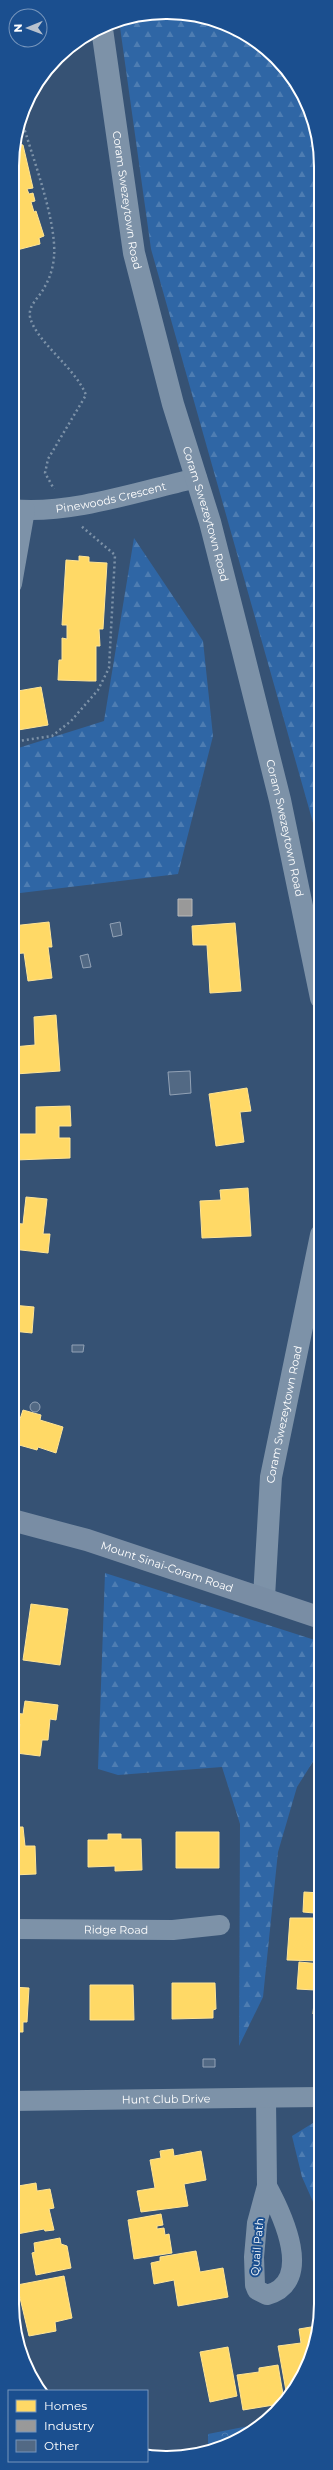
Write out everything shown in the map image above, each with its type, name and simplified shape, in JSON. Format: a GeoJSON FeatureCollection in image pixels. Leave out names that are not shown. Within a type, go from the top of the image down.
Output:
{"type":"FeatureCollection","features":[{"type":"Feature","properties":{"kind":"main road","name":"Mount Sinai-Coram Road"},"geometry":{"type":"LineString","coordinates":[[19,1522],[87,1540],[264,1597],[314,1615]]}},
{"type":"Feature","properties":{"kind":"street","name":"Coram Swezeytown Road"},"geometry":{"type":"LineString","coordinates":[[103,33],[134,253],[173,404],[210,522],[314,929]]}},
{"type":"Feature","properties":{"kind":"street","name":"Pinewoods Crescent"},"geometry":{"type":"LineString","coordinates":[[19,510],[36,512],[71,507],[197,478]]}},
{"type":"Feature","properties":{"kind":"street","name":"Coram Swezeytown Road"},"geometry":{"type":"LineString","coordinates":[[264,1597],[271,1477],[314,1269]]}},
{"type":"Feature","properties":{"kind":"street","name":"Ridge Road"},"geometry":{"type":"LineString","coordinates":[[19,1930],[173,1930],[220,1925]]}},
{"type":"Feature","properties":{"kind":"street","name":"Hunt Club Drive"},"geometry":{"type":"LineString","coordinates":[[19,2101],[266,2100],[314,2097]]}},
{"type":"Feature","properties":{"kind":"street"},"geometry":{"type":"LineString","coordinates":[[266,2100],[267,2186]]}},
{"type":"Feature","properties":{"kind":"path"},"geometry":{"type":"LineString","coordinates":[[24,128],[49,212],[55,254],[53,268],[44,290],[31,306],[30,315],[32,324],[53,352],[81,382],[86,395],[48,459],[45,473],[58,494]]}},
{"type":"Feature","properties":{"kind":"path"},"geometry":{"type":"LineString","coordinates":[[19,741],[52,736],[65,726],[98,690],[109,668],[115,555],[78,524]]}},
{"type":"Feature","properties":{"kind":"green space"},"geometry":{"type":"Polygon","coordinates":[[[147,20],[186,20],[205,24],[232,34],[256,49],[271,62],[284,77],[299,101],[309,128],[313,147],[314,826],[151,249],[120,27],[147,20]]]}},
{"type":"Feature","properties":{"kind":"green space"},"geometry":{"type":"Polygon","coordinates":[[[134,538],[203,641],[213,736],[178,874],[19,893],[19,748],[104,721],[134,538]]]}},
{"type":"Feature","properties":{"kind":"green space"},"geometry":{"type":"Polygon","coordinates":[[[105,1573],[314,1640],[314,1760],[297,1787],[278,1852],[263,1997],[239,2046],[240,1824],[222,1767],[118,1775],[98,1769],[105,1573]]]}},
{"type":"Feature","properties":{"kind":"green space"},"geometry":{"type":"Polygon","coordinates":[[[314,2122],[314,2204],[302,2177],[292,2136],[314,2122]]]}},
{"type":"Feature","properties":{"kind":"green space"},"geometry":{"type":"Polygon","coordinates":[[[248,2426],[232,2436],[208,2445],[208,2434],[248,2426]]]}},
{"type":"Feature","properties":{"kind":"building: Homes"},"geometry":{"type":"Polygon","coordinates":[[[21,144],[23,145],[33,188],[27,189],[29,194],[33,193],[35,201],[31,202],[34,212],[36,211],[44,236],[39,238],[40,244],[19,249],[19,157],[21,144]]]}},
{"type":"Feature","properties":{"kind":"building: Homes"},"geometry":{"type":"Polygon","coordinates":[[[79,556],[89,557],[89,562],[107,563],[103,629],[99,629],[100,646],[96,646],[96,681],[58,680],[59,660],[62,660],[62,638],[67,639],[67,625],[62,625],[66,560],[79,561],[79,556]]]}},
{"type":"Feature","properties":{"kind":"building: Homes"},"geometry":{"type":"Polygon","coordinates":[[[41,687],[48,725],[19,730],[19,691],[41,687]]]}},
{"type":"Feature","properties":{"kind":"building: Homes"},"geometry":{"type":"Polygon","coordinates":[[[49,922],[52,947],[48,947],[52,978],[28,981],[24,953],[19,953],[19,925],[49,922]]]}},
{"type":"Feature","properties":{"kind":"building: Homes"},"geometry":{"type":"Polygon","coordinates":[[[235,923],[241,991],[210,993],[207,945],[193,945],[192,926],[235,923]]]}},
{"type":"Feature","properties":{"kind":"building: Homes"},"geometry":{"type":"Polygon","coordinates":[[[56,1015],[60,1071],[19,1074],[19,1046],[35,1045],[34,1017],[56,1015]]]}},
{"type":"Feature","properties":{"kind":"building: Homes"},"geometry":{"type":"Polygon","coordinates":[[[247,1088],[251,1111],[240,1112],[244,1142],[216,1146],[209,1094],[247,1088]]]}},
{"type":"Feature","properties":{"kind":"building: Homes"},"geometry":{"type":"Polygon","coordinates":[[[70,1106],[71,1126],[59,1126],[59,1138],[70,1138],[70,1158],[19,1160],[19,1134],[36,1134],[36,1107],[70,1106]]]}},
{"type":"Feature","properties":{"kind":"building: Homes"},"geometry":{"type":"Polygon","coordinates":[[[248,1188],[251,1236],[202,1238],[200,1201],[221,1200],[220,1190],[248,1188]]]}},
{"type":"Feature","properties":{"kind":"building: Homes"},"geometry":{"type":"Polygon","coordinates":[[[26,1197],[47,1199],[43,1234],[50,1234],[48,1253],[19,1250],[19,1224],[23,1224],[26,1197]]]}},
{"type":"Feature","properties":{"kind":"building: Homes"},"geometry":{"type":"Polygon","coordinates":[[[19,1306],[34,1307],[32,1333],[19,1332],[19,1306]]]}},
{"type":"Feature","properties":{"kind":"building: Homes"},"geometry":{"type":"Polygon","coordinates":[[[23,1410],[41,1415],[40,1420],[63,1427],[56,1453],[38,1447],[37,1450],[19,1445],[19,1422],[23,1410]]]}},
{"type":"Feature","properties":{"kind":"building: Homes"},"geometry":{"type":"Polygon","coordinates":[[[31,1604],[68,1609],[60,1665],[23,1660],[31,1604]]]}},
{"type":"Feature","properties":{"kind":"building: Homes"},"geometry":{"type":"Polygon","coordinates":[[[25,1701],[58,1705],[56,1720],[50,1719],[48,1740],[42,1740],[40,1756],[19,1753],[19,1714],[23,1714],[25,1701]]]}},
{"type":"Feature","properties":{"kind":"building: Homes"},"geometry":{"type":"Polygon","coordinates":[[[19,1827],[23,1827],[25,1846],[35,1846],[36,1874],[19,1875],[19,1827]]]}},
{"type":"Feature","properties":{"kind":"building: Homes"},"geometry":{"type":"Polygon","coordinates":[[[176,1832],[219,1832],[219,1868],[176,1868],[176,1832]]]}},
{"type":"Feature","properties":{"kind":"building: Homes"},"geometry":{"type":"Polygon","coordinates":[[[108,1834],[121,1834],[121,1839],[141,1839],[142,1870],[115,1871],[115,1866],[88,1867],[88,1840],[108,1840],[108,1834]]]}},
{"type":"Feature","properties":{"kind":"building: Homes"},"geometry":{"type":"Polygon","coordinates":[[[304,1892],[314,1893],[314,1913],[303,1912],[304,1892]]]}},
{"type":"Feature","properties":{"kind":"building: Homes"},"geometry":{"type":"Polygon","coordinates":[[[290,1918],[314,1918],[314,1961],[287,1960],[290,1918]]]}},
{"type":"Feature","properties":{"kind":"building: Homes"},"geometry":{"type":"Polygon","coordinates":[[[299,1962],[314,1963],[314,1990],[297,1989],[299,1962]]]}},
{"type":"Feature","properties":{"kind":"building: Homes"},"geometry":{"type":"Polygon","coordinates":[[[172,1983],[215,1983],[216,2009],[213,2010],[213,2018],[172,2019],[172,1983]]]}},
{"type":"Feature","properties":{"kind":"building: Homes"},"geometry":{"type":"Polygon","coordinates":[[[90,1985],[133,1985],[134,2020],[90,2020],[90,1985]]]}},
{"type":"Feature","properties":{"kind":"building: Homes"},"geometry":{"type":"Polygon","coordinates":[[[19,1987],[29,1988],[27,2022],[23,2022],[23,2032],[19,2032],[19,1987]]]}},
{"type":"Feature","properties":{"kind":"building: Homes"},"geometry":{"type":"Polygon","coordinates":[[[173,2149],[174,2156],[201,2151],[206,2180],[184,2184],[188,2206],[141,2212],[137,2191],[155,2188],[150,2160],[161,2158],[160,2151],[173,2149]]]}},
{"type":"Feature","properties":{"kind":"building: Homes"},"geometry":{"type":"Polygon","coordinates":[[[36,2183],[37,2191],[50,2189],[54,2208],[49,2209],[54,2230],[45,2231],[44,2229],[19,2234],[19,2186],[36,2183]]]}},
{"type":"Feature","properties":{"kind":"building: Homes"},"geometry":{"type":"Polygon","coordinates":[[[161,2214],[163,2225],[157,2226],[157,2229],[164,2228],[165,2235],[169,2234],[172,2253],[134,2259],[128,2220],[161,2214]]]}},
{"type":"Feature","properties":{"kind":"building: Homes"},"geometry":{"type":"Polygon","coordinates":[[[60,2238],[61,2244],[67,2246],[71,2268],[36,2275],[32,2253],[35,2252],[34,2243],[60,2238]]]}},
{"type":"Feature","properties":{"kind":"building: Homes"},"geometry":{"type":"Polygon","coordinates":[[[196,2251],[200,2272],[223,2268],[228,2297],[178,2306],[174,2280],[154,2284],[151,2263],[160,2261],[160,2257],[196,2251]]]}},
{"type":"Feature","properties":{"kind":"building: Homes"},"geometry":{"type":"Polygon","coordinates":[[[64,2276],[72,2318],[55,2322],[56,2331],[29,2336],[19,2294],[19,2285],[64,2276]]]}},
{"type":"Feature","properties":{"kind":"building: Homes"},"geometry":{"type":"Polygon","coordinates":[[[312,2327],[303,2360],[286,2390],[278,2346],[301,2343],[299,2329],[312,2327]]]}},
{"type":"Feature","properties":{"kind":"building: Homes"},"geometry":{"type":"Polygon","coordinates":[[[228,2347],[237,2396],[210,2402],[200,2352],[228,2347]]]}},
{"type":"Feature","properties":{"kind":"building: Homes"},"geometry":{"type":"Polygon","coordinates":[[[278,2365],[283,2394],[274,2405],[243,2410],[237,2375],[259,2372],[259,2368],[278,2365]]]}},
{"type":"Feature","properties":{"kind":"building: Industry"},"geometry":{"type":"Polygon","coordinates":[[[178,899],[192,899],[192,916],[178,916],[178,899]]]}},
{"type":"Feature","properties":{"kind":"building: Other"},"geometry":{"type":"Polygon","coordinates":[[[120,922],[122,935],[113,937],[110,924],[120,922]]]}},
{"type":"Feature","properties":{"kind":"building: Other"},"geometry":{"type":"Polygon","coordinates":[[[88,954],[91,967],[83,968],[80,956],[88,954]]]}},
{"type":"Feature","properties":{"kind":"building: Other"},"geometry":{"type":"Polygon","coordinates":[[[190,1071],[191,1093],[170,1095],[168,1072],[190,1071]]]}},
{"type":"Feature","properties":{"kind":"building: Other"},"geometry":{"type":"Polygon","coordinates":[[[72,1345],[84,1345],[83,1352],[72,1352],[72,1345]]]}},
{"type":"Feature","properties":{"kind":"building: Other"},"geometry":{"type":"Polygon","coordinates":[[[33,1402],[37,1402],[39,1403],[39,1411],[33,1412],[30,1409],[30,1405],[33,1402]]]}},
{"type":"Feature","properties":{"kind":"building: Other"},"geometry":{"type":"Polygon","coordinates":[[[203,2059],[215,2059],[215,2067],[203,2067],[203,2059]]]}}]}
